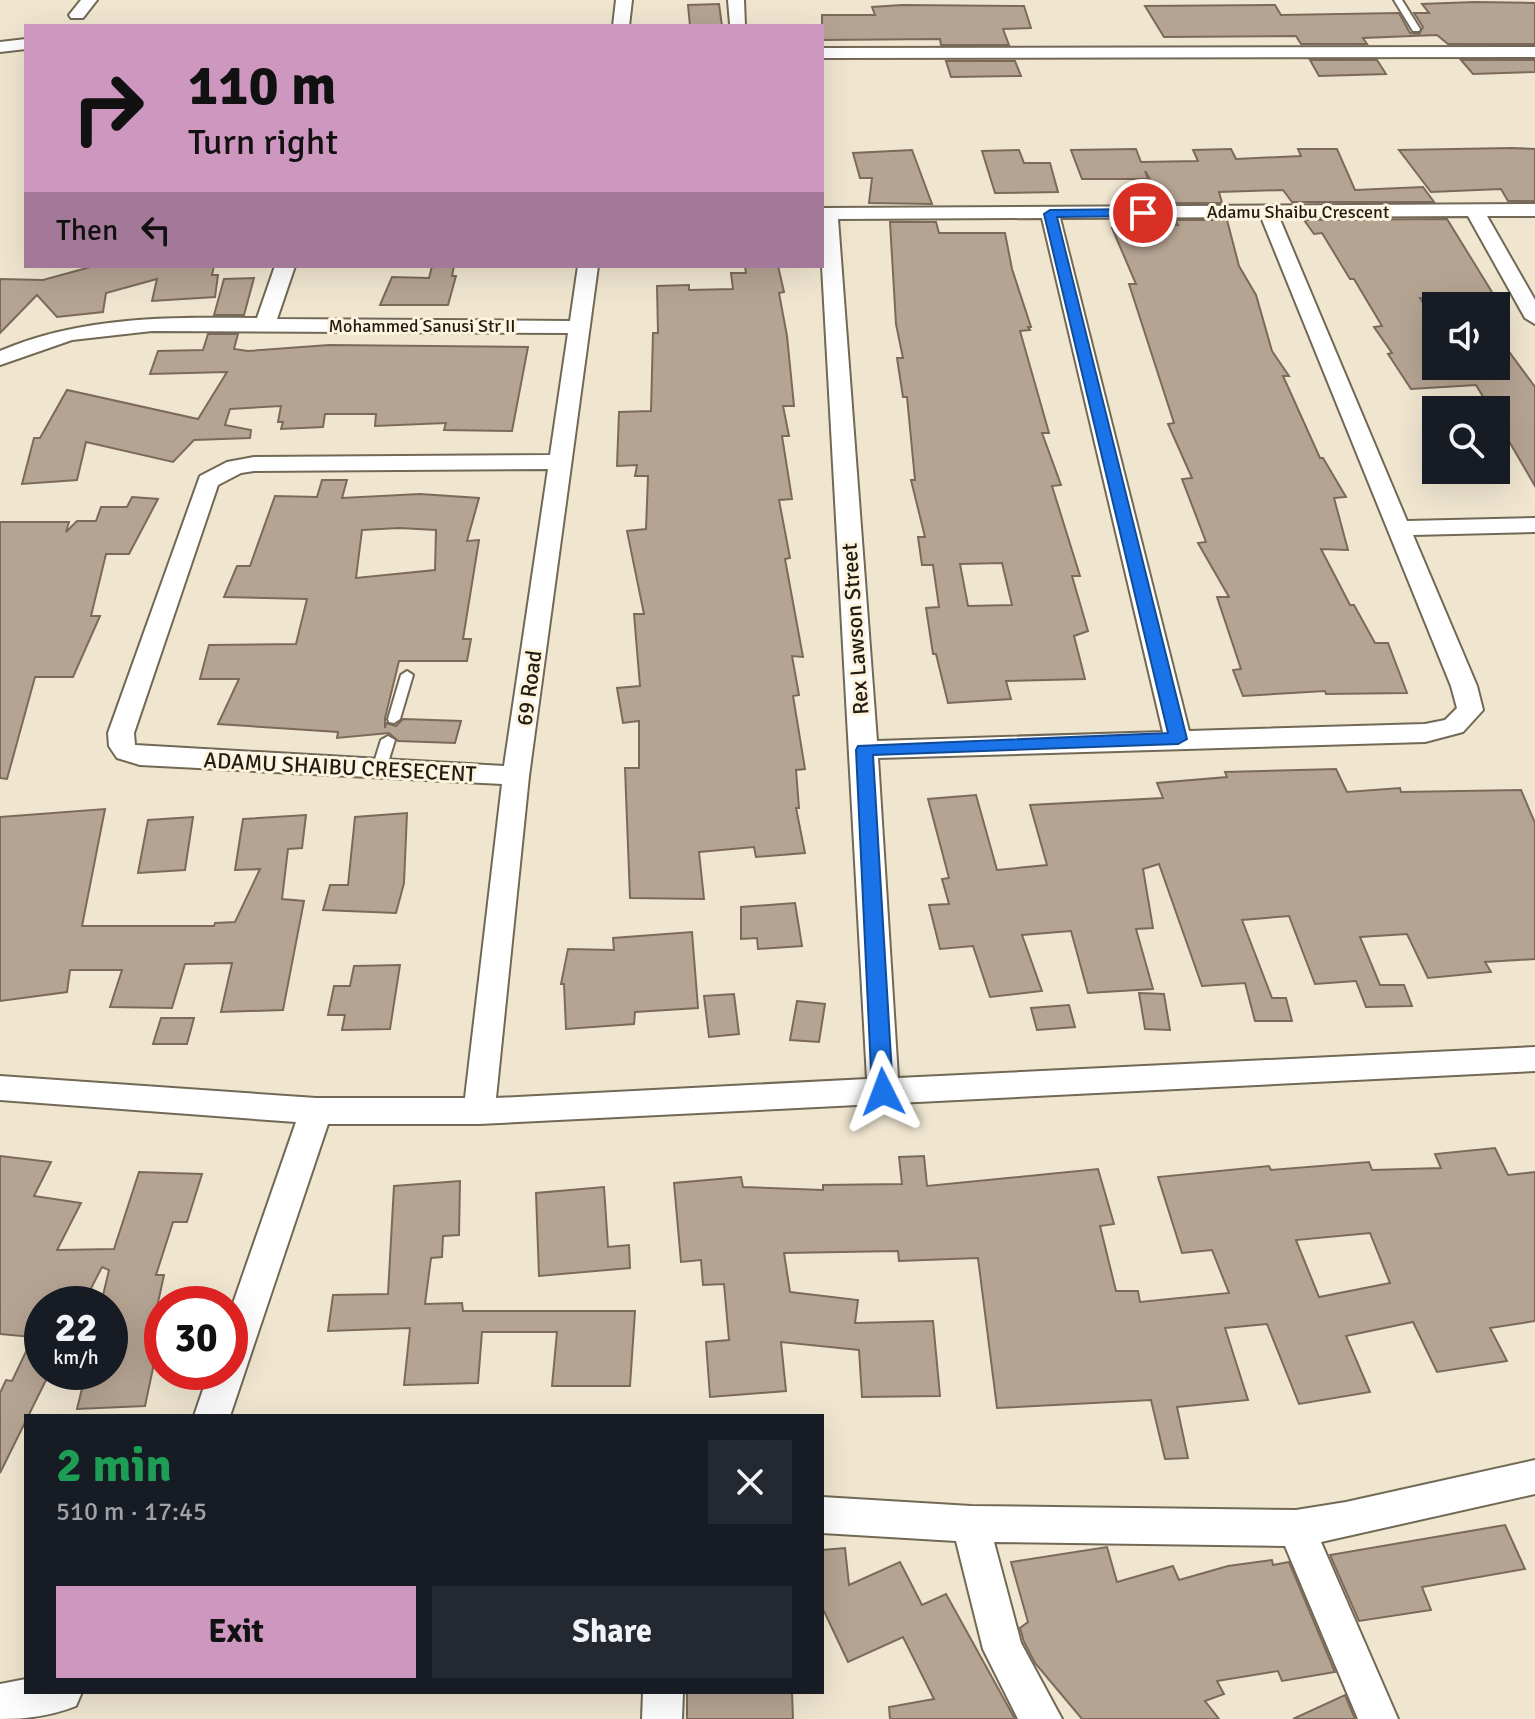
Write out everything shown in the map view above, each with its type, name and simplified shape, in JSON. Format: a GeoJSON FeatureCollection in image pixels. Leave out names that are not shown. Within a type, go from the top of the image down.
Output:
{"type":"FeatureCollection","features":[{"type":"Feature","properties":{"kind":"street"},"geometry":{"type":"LineString","coordinates":[[77,15],[89,0]]}},
{"type":"Feature","properties":{"kind":"street"},"geometry":{"type":"LineString","coordinates":[[621,24],[624,0]]}},
{"type":"Feature","properties":{"kind":"street"},"geometry":{"type":"LineString","coordinates":[[736,0],[738,24]]}},
{"type":"Feature","properties":{"kind":"street"},"geometry":{"type":"LineString","coordinates":[[0,47],[24,44]]}},
{"type":"Feature","properties":{"kind":"street"},"geometry":{"type":"LineString","coordinates":[[824,53],[1535,52]]}},
{"type":"Feature","properties":{"kind":"street","name":"Adamu Shaibu Crescent"},"geometry":{"type":"LineString","coordinates":[[825,214],[1535,210]]}},
{"type":"Feature","properties":{"kind":"street"},"geometry":{"type":"LineString","coordinates":[[1475,211],[1533,312]]}},
{"type":"Feature","properties":{"kind":"street"},"geometry":{"type":"LineString","coordinates":[[864,750],[1425,733],[1454,726],[1470,710],[1464,686],[1268,212]]}},
{"type":"Feature","properties":{"kind":"street","name":"Rex Lawson Street"},"geometry":{"type":"LineString","coordinates":[[825,214],[864,750],[883,1092]]}},
{"type":"Feature","properties":{"kind":"street"},"geometry":{"type":"LineString","coordinates":[[1050,214],[1178,739]]}},
{"type":"Feature","properties":{"kind":"street"},"geometry":{"type":"LineString","coordinates":[[265,325],[284,268]]}},
{"type":"Feature","properties":{"kind":"street","name":"69 Road"},"geometry":{"type":"LineString","coordinates":[[479,1111],[516,776],[588,268]]}},
{"type":"Feature","properties":{"kind":"street","name":"Mohammed Sanusi Str II"},"geometry":{"type":"LineString","coordinates":[[0,359],[36,342],[83,331],[265,325],[579,327]]}},
{"type":"Feature","properties":{"kind":"street","name":"ADAMU SHAIBU CRESECENT"},"geometry":{"type":"LineString","coordinates":[[516,776],[164,758],[126,752],[121,733],[208,481],[235,467],[254,464],[560,462]]}},
{"type":"Feature","properties":{"kind":"street"},"geometry":{"type":"LineString","coordinates":[[1398,528],[1535,525]]}},
{"type":"Feature","properties":{"kind":"street"},"geometry":{"type":"LineString","coordinates":[[0,1088],[316,1111],[479,1111],[1535,1059]]}},
{"type":"Feature","properties":{"kind":"street"},"geometry":{"type":"LineString","coordinates":[[248,1310],[316,1111]]}},
{"type":"Feature","properties":{"kind":"street"},"geometry":{"type":"LineString","coordinates":[[213,1414],[221,1390]]}},
{"type":"Feature","properties":{"kind":"street"},"geometry":{"type":"LineString","coordinates":[[824,1515],[971,1524],[1296,1528],[1346,1520],[1535,1477]]}},
{"type":"Feature","properties":{"kind":"street"},"geometry":{"type":"LineString","coordinates":[[971,1524],[998,1641],[1010,1671],[1042,1719]]}},
{"type":"Feature","properties":{"kind":"street"},"geometry":{"type":"LineString","coordinates":[[1296,1528],[1378,1719]]}},
{"type":"Feature","properties":{"kind":"street"},"geometry":{"type":"LineString","coordinates":[[0,1704],[52,1694]]}},
{"type":"Feature","properties":{"kind":"street"},"geometry":{"type":"LineString","coordinates":[[662,1719],[663,1694]]}},
{"type":"Feature","properties":{"kind":"lane"},"geometry":{"type":"LineString","coordinates":[[1398,0],[1416,29]]}},
{"type":"Feature","properties":{"kind":"lane"},"geometry":{"type":"LineString","coordinates":[[394,719],[407,675]]}},
{"type":"Feature","properties":{"kind":"lane"},"geometry":{"type":"LineString","coordinates":[[379,769],[388,740]]}},
{"type":"Feature","properties":{"kind":"building"},"geometry":{"type":"Polygon","coordinates":[[[1535,3],[1535,44],[1448,44],[1437,35],[1363,38],[1367,44],[1301,44],[1296,36],[1164,37],[1145,6],[1275,5],[1281,15],[1399,13],[1410,33],[1419,34],[1423,27],[1414,13],[1429,13],[1422,4],[1535,3]]]}},
{"type":"Feature","properties":{"kind":"building"},"geometry":{"type":"Polygon","coordinates":[[[719,4],[722,24],[690,24],[688,5],[719,4]]]}},
{"type":"Feature","properties":{"kind":"building"},"geometry":{"type":"Polygon","coordinates":[[[1024,6],[1031,28],[1003,29],[1009,45],[941,45],[940,39],[824,40],[822,15],[875,15],[872,7],[1024,6]]]}},
{"type":"Feature","properties":{"kind":"building"},"geometry":{"type":"Polygon","coordinates":[[[1310,60],[1377,60],[1386,74],[1319,76],[1310,60]]]}},
{"type":"Feature","properties":{"kind":"building"},"geometry":{"type":"Polygon","coordinates":[[[1461,60],[1535,60],[1535,72],[1473,74],[1461,60]]]}},
{"type":"Feature","properties":{"kind":"building"},"geometry":{"type":"Polygon","coordinates":[[[946,61],[1015,61],[1021,76],[951,77],[946,61]]]}},
{"type":"Feature","properties":{"kind":"building"},"geometry":{"type":"Polygon","coordinates":[[[1136,149],[1141,162],[1198,161],[1193,150],[1231,149],[1236,159],[1301,156],[1298,149],[1337,149],[1355,190],[1423,187],[1434,202],[1292,202],[1283,190],[1219,192],[1222,203],[1164,203],[1145,171],[1148,179],[1082,179],[1071,150],[1136,149]]]}},
{"type":"Feature","properties":{"kind":"building"},"geometry":{"type":"Polygon","coordinates":[[[1535,149],[1535,201],[1508,201],[1501,189],[1431,192],[1399,150],[1535,149]]]}},
{"type":"Feature","properties":{"kind":"building"},"geometry":{"type":"Polygon","coordinates":[[[912,150],[932,204],[869,203],[872,178],[860,178],[853,153],[912,150]]]}},
{"type":"Feature","properties":{"kind":"building"},"geometry":{"type":"Polygon","coordinates":[[[1019,150],[1024,163],[1050,163],[1058,192],[995,193],[982,151],[1019,150]]]}},
{"type":"Feature","properties":{"kind":"building"},"geometry":{"type":"Polygon","coordinates":[[[1447,219],[1492,292],[1422,292],[1422,380],[1510,380],[1510,353],[1535,387],[1535,486],[1510,443],[1510,396],[1483,396],[1476,385],[1411,389],[1374,327],[1382,326],[1354,279],[1350,279],[1322,233],[1314,234],[1304,220],[1447,219]]]}},
{"type":"Feature","properties":{"kind":"building"},"geometry":{"type":"Polygon","coordinates":[[[1175,220],[1227,220],[1239,266],[1256,295],[1272,351],[1289,376],[1283,376],[1320,458],[1323,458],[1346,497],[1334,498],[1348,550],[1321,549],[1350,605],[1354,605],[1375,643],[1388,643],[1407,693],[1326,694],[1325,691],[1243,696],[1233,670],[1241,669],[1217,597],[1229,597],[1198,543],[1206,542],[1182,479],[1192,478],[1168,424],[1174,423],[1129,284],[1136,284],[1112,228],[1178,225],[1175,220]]]}},
{"type":"Feature","properties":{"kind":"building"},"geometry":{"type":"Polygon","coordinates":[[[890,222],[936,222],[939,233],[1005,233],[1012,269],[1031,327],[1028,327],[1030,330],[1020,331],[1049,433],[1042,433],[1061,485],[1052,486],[1080,576],[1072,576],[1088,631],[1074,636],[1085,679],[1006,681],[1011,699],[948,703],[936,654],[933,654],[926,608],[939,607],[933,565],[922,565],[918,537],[925,537],[911,480],[915,480],[907,397],[903,397],[897,358],[903,358],[896,324],[890,222]],[[1002,563],[960,564],[968,606],[1012,605],[1002,563]]]}},
{"type":"Feature","properties":{"kind":"building"},"geometry":{"type":"Polygon","coordinates":[[[87,268],[214,268],[212,275],[218,275],[215,297],[152,301],[157,279],[106,293],[103,312],[57,317],[37,295],[0,333],[0,279],[43,280],[87,268]]]}},
{"type":"Feature","properties":{"kind":"building"},"geometry":{"type":"Polygon","coordinates":[[[432,268],[454,268],[452,276],[456,276],[448,305],[380,305],[392,277],[429,278],[432,268]]]}},
{"type":"Feature","properties":{"kind":"building"},"geometry":{"type":"Polygon","coordinates":[[[745,268],[778,268],[784,292],[779,293],[794,406],[783,406],[789,436],[782,436],[792,499],[779,500],[790,558],[785,559],[803,657],[792,656],[799,695],[793,696],[805,769],[796,770],[799,808],[796,808],[805,853],[756,857],[754,847],[699,852],[704,899],[630,898],[625,768],[639,768],[639,721],[623,723],[617,688],[640,686],[634,614],[644,614],[627,531],[646,529],[648,476],[635,476],[637,465],[617,466],[619,412],[651,411],[653,333],[658,333],[657,286],[689,285],[689,290],[733,289],[731,273],[746,273],[745,268]]]}},
{"type":"Feature","properties":{"kind":"building"},"geometry":{"type":"Polygon","coordinates":[[[254,278],[244,315],[214,315],[224,279],[254,278]]]}},
{"type":"Feature","properties":{"kind":"building"},"geometry":{"type":"Polygon","coordinates":[[[208,334],[238,334],[234,349],[248,351],[329,345],[528,347],[512,431],[444,430],[446,423],[375,426],[376,414],[325,414],[323,427],[281,429],[283,422],[278,422],[281,406],[230,409],[225,425],[251,430],[250,438],[194,440],[173,462],[86,442],[77,480],[22,484],[34,438],[40,438],[67,390],[198,419],[227,372],[150,374],[158,351],[203,350],[208,334]]]}},
{"type":"Feature","properties":{"kind":"building"},"geometry":{"type":"Polygon","coordinates":[[[322,480],[347,480],[342,498],[420,494],[479,498],[467,541],[479,540],[463,639],[471,639],[467,661],[399,661],[385,718],[385,728],[386,723],[396,726],[403,719],[461,721],[455,743],[398,741],[389,733],[337,738],[338,732],[218,724],[239,679],[200,679],[209,645],[296,644],[307,599],[224,597],[237,566],[250,566],[275,496],[317,497],[322,480]],[[362,530],[356,578],[435,570],[436,530],[362,530]]]}},
{"type":"Feature","properties":{"kind":"building"},"geometry":{"type":"Polygon","coordinates":[[[132,497],[158,499],[129,554],[106,554],[91,616],[100,616],[73,677],[35,677],[7,779],[0,778],[0,522],[69,522],[66,532],[77,521],[96,521],[101,507],[127,507],[132,497]]]}},
{"type":"Feature","properties":{"kind":"building"},"geometry":{"type":"Polygon","coordinates":[[[1336,769],[1347,792],[1400,788],[1401,792],[1521,790],[1535,823],[1535,959],[1485,962],[1491,972],[1428,978],[1407,934],[1360,937],[1380,985],[1404,985],[1412,1006],[1366,1007],[1356,981],[1315,984],[1289,916],[1242,920],[1272,998],[1286,998],[1292,1021],[1255,1021],[1245,983],[1202,986],[1159,864],[1143,869],[1153,928],[1136,929],[1153,989],[1088,993],[1071,931],[1022,935],[1042,991],[990,997],[973,946],[940,949],[929,905],[949,904],[942,879],[949,878],[928,799],[976,795],[997,870],[1047,865],[1030,805],[1163,798],[1157,783],[1227,777],[1225,772],[1336,769]]]}},
{"type":"Feature","properties":{"kind":"building"},"geometry":{"type":"Polygon","coordinates":[[[105,809],[82,926],[214,926],[215,923],[235,922],[260,869],[235,870],[243,819],[306,815],[302,848],[288,849],[282,899],[304,901],[283,1010],[221,1012],[232,963],[185,964],[172,1008],[110,1007],[122,970],[70,970],[67,992],[0,1001],[0,817],[105,809]]]}},
{"type":"Feature","properties":{"kind":"building"},"geometry":{"type":"Polygon","coordinates":[[[407,813],[404,883],[396,913],[323,910],[330,885],[348,885],[355,817],[407,813]]]}},
{"type":"Feature","properties":{"kind":"building"},"geometry":{"type":"Polygon","coordinates":[[[193,817],[185,870],[138,873],[148,820],[193,817]]]}},
{"type":"Feature","properties":{"kind":"building"},"geometry":{"type":"Polygon","coordinates":[[[795,903],[802,946],[758,949],[757,938],[741,939],[741,907],[795,903]]]}},
{"type":"Feature","properties":{"kind":"building"},"geometry":{"type":"Polygon","coordinates":[[[692,932],[698,1008],[635,1012],[634,1024],[566,1029],[564,984],[561,984],[568,949],[614,950],[613,938],[692,932]]]}},
{"type":"Feature","properties":{"kind":"building"},"geometry":{"type":"Polygon","coordinates":[[[400,965],[390,1029],[342,1030],[345,1015],[328,1015],[334,986],[350,986],[354,966],[400,965]]]}},
{"type":"Feature","properties":{"kind":"building"},"geometry":{"type":"Polygon","coordinates":[[[1139,993],[1164,994],[1170,1030],[1145,1029],[1139,993]]]}},
{"type":"Feature","properties":{"kind":"building"},"geometry":{"type":"Polygon","coordinates":[[[734,994],[739,1034],[709,1037],[704,996],[734,994]]]}},
{"type":"Feature","properties":{"kind":"building"},"geometry":{"type":"Polygon","coordinates":[[[797,1001],[825,1004],[819,1042],[790,1040],[797,1001]]]}},
{"type":"Feature","properties":{"kind":"building"},"geometry":{"type":"Polygon","coordinates":[[[1069,1005],[1075,1027],[1037,1030],[1031,1008],[1069,1005]]]}},
{"type":"Feature","properties":{"kind":"building"},"geometry":{"type":"Polygon","coordinates":[[[161,1018],[194,1018],[187,1044],[153,1044],[161,1018]]]}},
{"type":"Feature","properties":{"kind":"building"},"geometry":{"type":"Polygon","coordinates":[[[1495,1148],[1508,1175],[1535,1172],[1535,1321],[1490,1328],[1507,1361],[1437,1372],[1413,1322],[1346,1336],[1370,1392],[1299,1404],[1267,1324],[1225,1328],[1248,1400],[1177,1407],[1188,1458],[1165,1459],[1151,1400],[997,1408],[978,1258],[899,1261],[898,1251],[784,1253],[790,1292],[858,1300],[855,1323],[933,1321],[940,1396],[862,1397],[859,1350],[781,1342],[786,1391],[710,1397],[706,1342],[729,1340],[724,1284],[703,1285],[701,1260],[681,1262],[674,1183],[741,1177],[743,1187],[823,1190],[823,1185],[902,1184],[899,1157],[924,1156],[927,1186],[1098,1169],[1114,1224],[1100,1226],[1116,1291],[1138,1291],[1140,1302],[1229,1293],[1212,1250],[1182,1253],[1158,1177],[1269,1166],[1271,1170],[1369,1162],[1372,1170],[1441,1168],[1435,1154],[1495,1148]],[[1370,1233],[1296,1240],[1319,1297],[1390,1283],[1370,1233]]]}},
{"type":"Feature","properties":{"kind":"building"},"geometry":{"type":"Polygon","coordinates":[[[0,1156],[51,1162],[34,1196],[81,1203],[57,1250],[114,1249],[139,1172],[202,1174],[187,1222],[173,1222],[156,1275],[164,1275],[162,1286],[144,1286],[144,1390],[148,1390],[145,1406],[77,1409],[82,1390],[128,1390],[128,1286],[105,1286],[109,1270],[102,1267],[92,1286],[24,1286],[24,1336],[0,1334],[0,1156]]]}},
{"type":"Feature","properties":{"kind":"building"},"geometry":{"type":"Polygon","coordinates":[[[460,1181],[459,1235],[443,1236],[442,1257],[431,1258],[425,1304],[462,1303],[463,1311],[635,1311],[630,1386],[552,1386],[557,1332],[482,1332],[478,1383],[404,1385],[410,1328],[328,1331],[333,1295],[388,1294],[394,1186],[460,1181]]]}},
{"type":"Feature","properties":{"kind":"building"},"geometry":{"type":"Polygon","coordinates":[[[604,1187],[608,1247],[629,1245],[630,1268],[539,1276],[536,1193],[604,1187]]]}},
{"type":"Feature","properties":{"kind":"building"},"geometry":{"type":"Polygon","coordinates":[[[24,1356],[24,1390],[41,1390],[29,1414],[24,1414],[24,1425],[0,1473],[0,1393],[6,1380],[12,1381],[24,1356]]]}},
{"type":"Feature","properties":{"kind":"building"},"geometry":{"type":"Polygon","coordinates":[[[1505,1525],[1525,1569],[1422,1587],[1431,1610],[1359,1621],[1330,1555],[1505,1525]]]}},
{"type":"Feature","properties":{"kind":"building"},"geometry":{"type":"Polygon","coordinates":[[[1107,1547],[1117,1582],[1173,1566],[1179,1580],[1228,1566],[1272,1560],[1273,1565],[1289,1562],[1335,1672],[1282,1681],[1278,1671],[1217,1681],[1224,1694],[1205,1701],[1219,1719],[1082,1719],[1035,1663],[1024,1642],[1020,1628],[1028,1622],[1011,1562],[1107,1547]]]}},
{"type":"Feature","properties":{"kind":"building"},"geometry":{"type":"Polygon","coordinates":[[[845,1548],[849,1585],[900,1562],[922,1605],[946,1594],[1015,1719],[890,1719],[889,1707],[934,1699],[903,1637],[848,1662],[824,1611],[824,1550],[845,1548]]]}},
{"type":"Feature","properties":{"kind":"building"},"geometry":{"type":"Polygon","coordinates":[[[687,1694],[792,1694],[793,1719],[687,1719],[687,1694]]]}},
{"type":"Feature","properties":{"kind":"building"},"geometry":{"type":"Polygon","coordinates":[[[1345,1695],[1355,1719],[1293,1719],[1345,1695]]]}},
{"type":"Feature","properties":{"kind":"route"},"geometry":{"type":"LineString","coordinates":[[883,1092],[864,750],[1178,739],[1050,214],[1143,213]]}}]}
